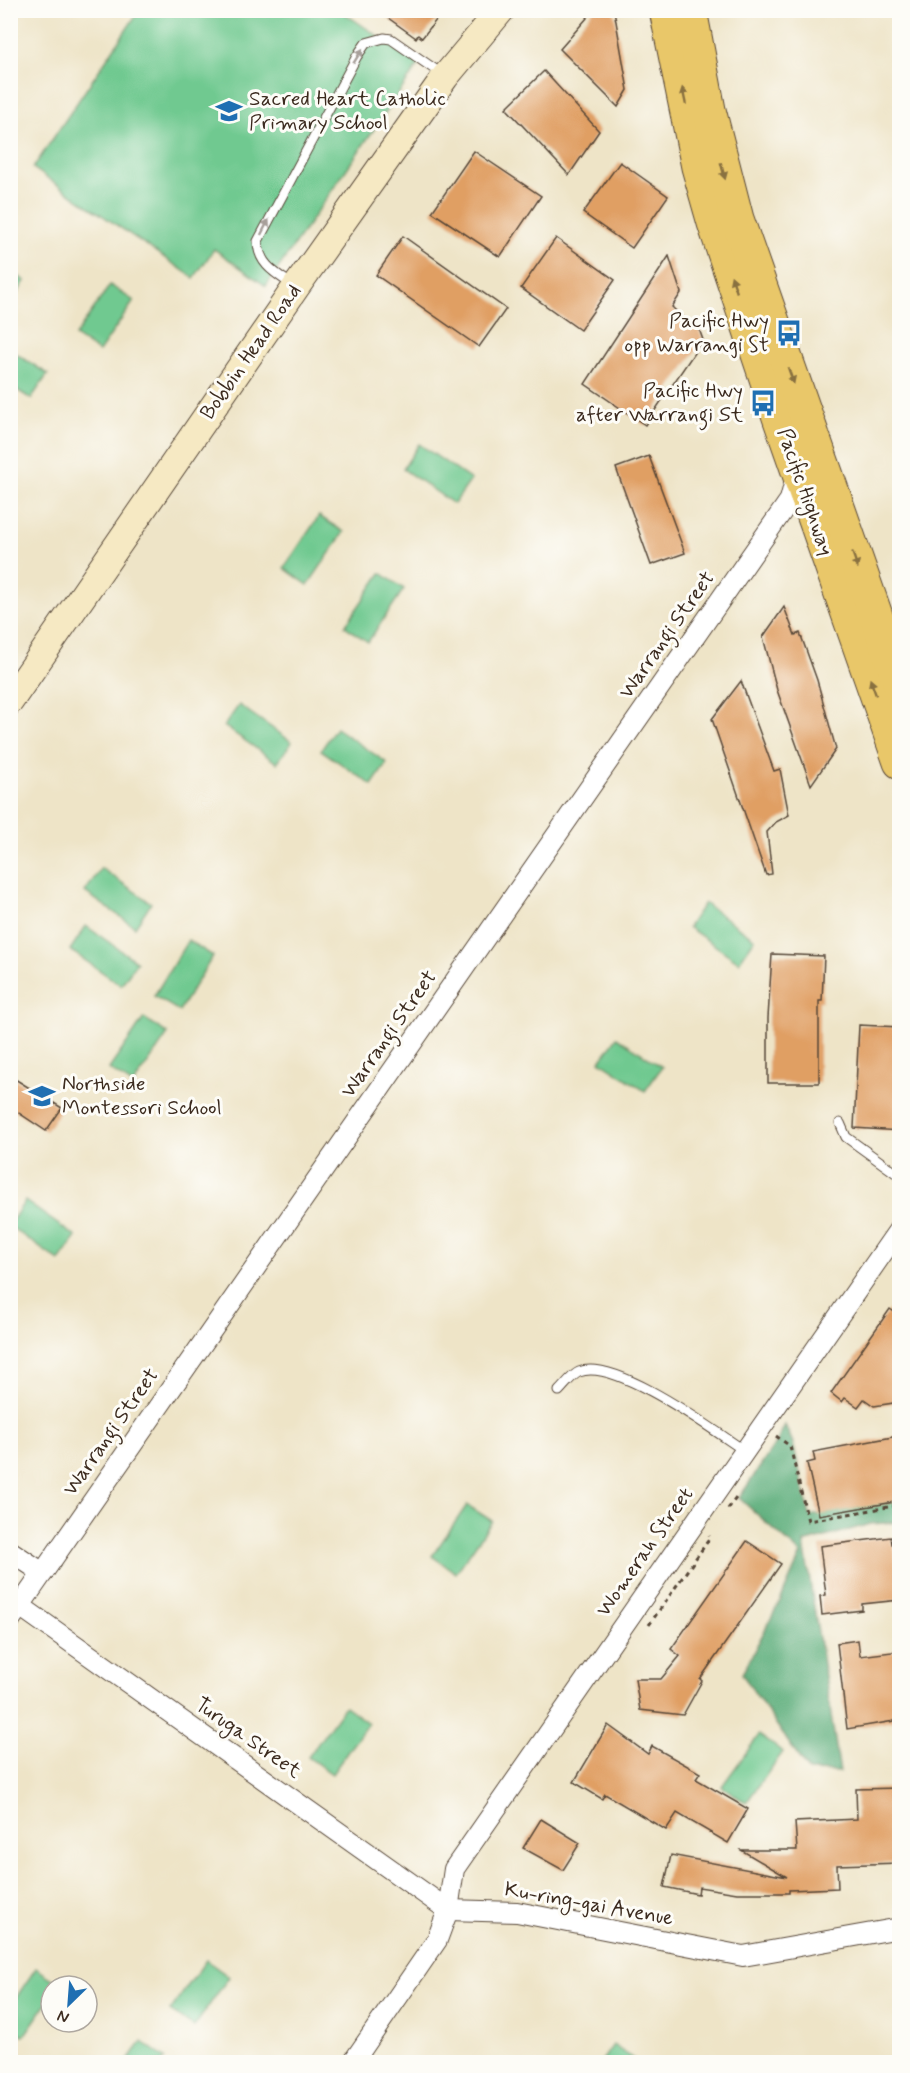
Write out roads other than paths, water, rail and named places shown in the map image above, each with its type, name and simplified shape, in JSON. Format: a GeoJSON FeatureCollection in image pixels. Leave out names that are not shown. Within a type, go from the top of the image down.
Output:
{"type":"FeatureCollection","features":[{"type":"Feature","properties":{"kind":"highway","name":"Pacific Highway"},"geometry":{"type":"LineString","coordinates":[[666,10],[698,167],[714,224],[900,762]]}},
{"type":"Feature","properties":{"kind":"highway","name":"Pacific Highway"},"geometry":{"type":"LineString","coordinates":[[690,10],[711,121],[737,219],[900,684]]}},
{"type":"Feature","properties":{"kind":"main road","name":"Bobbin Head Road"},"geometry":{"type":"LineString","coordinates":[[10,701],[296,287],[445,77],[501,10]]}},
{"type":"Feature","properties":{"kind":"street","name":"Warrangi Street"},"geometry":{"type":"LineString","coordinates":[[15,1613],[790,500],[798,471]]}},
{"type":"Feature","properties":{"kind":"street","name":"Womerah Street"},"geometry":{"type":"LineString","coordinates":[[448,1910],[454,1869],[900,1228]]}},
{"type":"Feature","properties":{"kind":"street"},"geometry":{"type":"LineString","coordinates":[[10,1551],[43,1573]]}},
{"type":"Feature","properties":{"kind":"street","name":"Turuga Street"},"geometry":{"type":"LineString","coordinates":[[15,1613],[448,1910]]}},
{"type":"Feature","properties":{"kind":"street"},"geometry":{"type":"LineString","coordinates":[[353,2062],[437,1940],[448,1910]]}},
{"type":"Feature","properties":{"kind":"street","name":"Ku-ring-gai Avenue"},"geometry":{"type":"LineString","coordinates":[[448,1910],[517,1912],[743,1956],[900,1928]]}},
{"type":"Feature","properties":{"kind":"lane"},"geometry":{"type":"LineString","coordinates":[[296,287],[268,267],[258,251],[258,241],[357,56],[366,44],[384,38],[391,39],[445,77]]}},
{"type":"Feature","properties":{"kind":"lane"},"geometry":{"type":"LineString","coordinates":[[840,1123],[846,1137],[900,1176]]}},
{"type":"Feature","properties":{"kind":"lane"},"geometry":{"type":"LineString","coordinates":[[559,1391],[578,1372],[594,1369],[606,1371],[639,1384],[745,1451]]}},
{"type":"Feature","properties":{"kind":"place","name":"Sacred Heart Catholic Primary School"},"geometry":{"type":"Point","coordinates":[229,111]}},
{"type":"Feature","properties":{"kind":"place","name":"Pacific Hwy opp Warrangi St"},"geometry":{"type":"Point","coordinates":[789,333]}},
{"type":"Feature","properties":{"kind":"place","name":"Pacific Hwy after Warrangi St"},"geometry":{"type":"Point","coordinates":[763,403]}},
{"type":"Feature","properties":{"kind":"place","name":"Northside Montessori School"},"geometry":{"type":"Point","coordinates":[42,1096]}}]}
